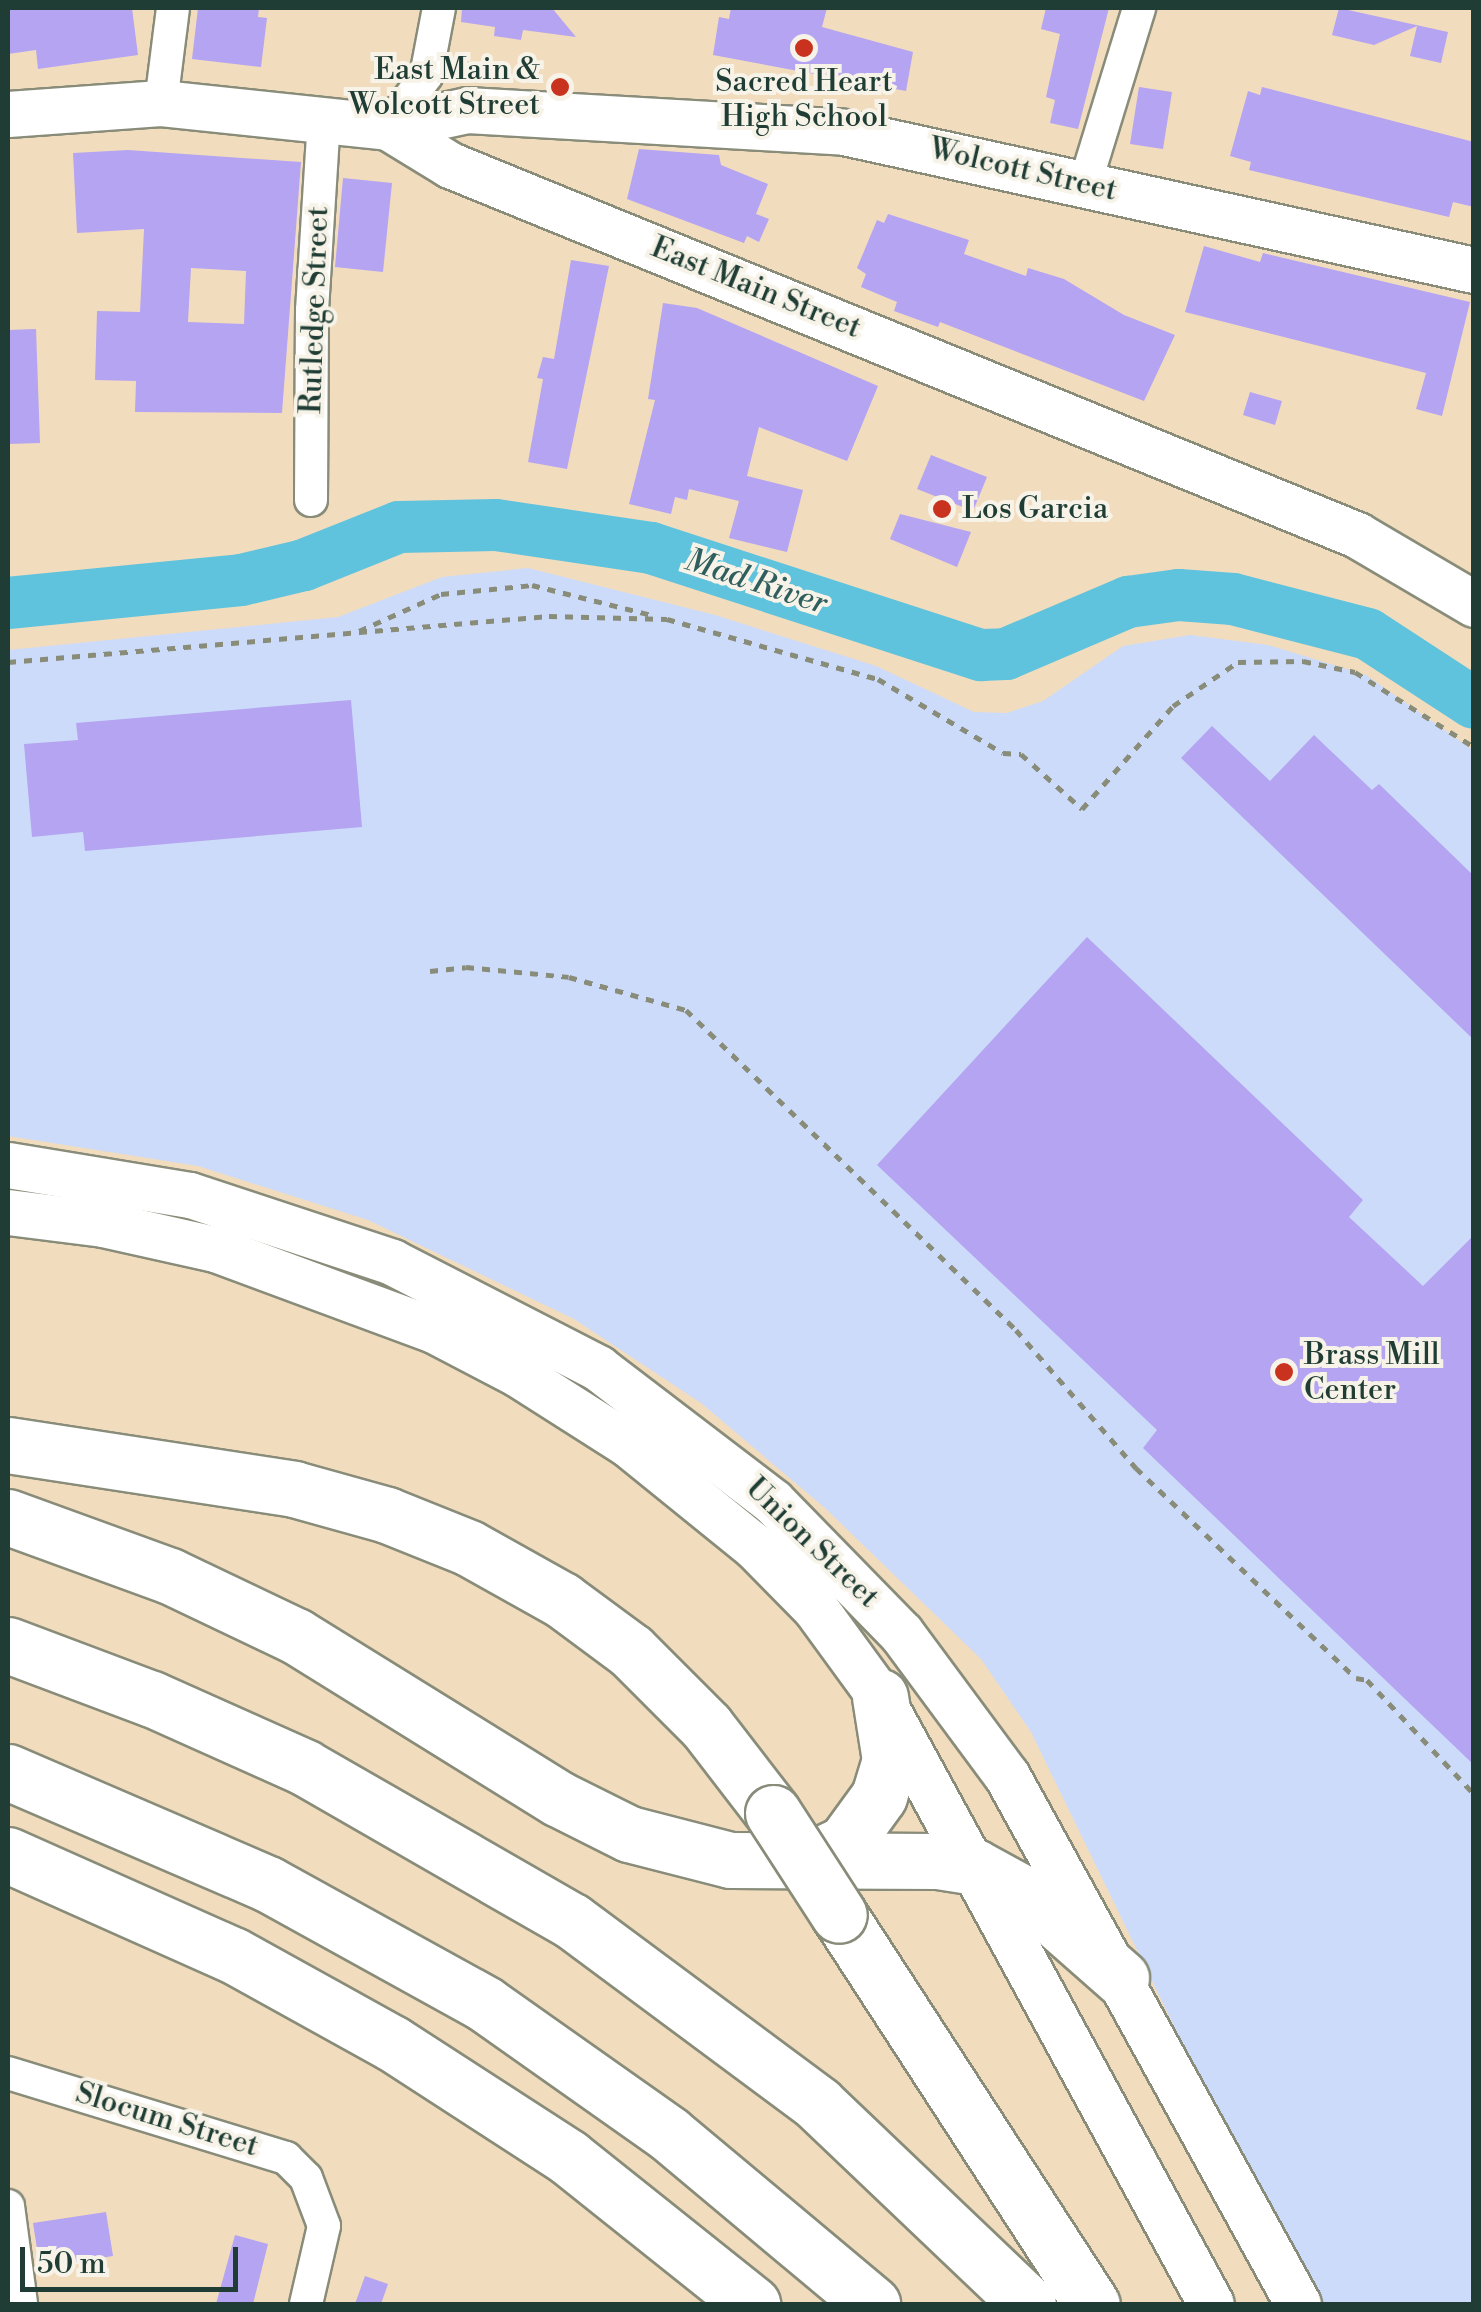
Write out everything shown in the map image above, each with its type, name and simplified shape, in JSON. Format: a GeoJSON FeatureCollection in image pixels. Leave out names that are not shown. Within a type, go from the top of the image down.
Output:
{"type":"FeatureCollection","features":[{"type":"Feature","properties":{"kind":"highway"},"geometry":{"type":"LineString","coordinates":[[8,1445],[294,1488],[387,1515],[469,1548],[562,1600],[630,1651],[706,1726],[773,1814],[1092,2304]]}},
{"type":"Feature","properties":{"kind":"highway"},"geometry":{"type":"LineString","coordinates":[[8,1517],[170,1576],[296,1636],[608,1825],[689,1852],[799,1863],[938,1860],[974,1867],[1018,1888],[1121,1978]]}},
{"type":"Feature","properties":{"kind":"highway"},"geometry":{"type":"LineString","coordinates":[[8,1645],[272,1752],[532,1896],[769,2063],[904,2180],[1028,2304]]}},
{"type":"Feature","properties":{"kind":"highway"},"geometry":{"type":"LineString","coordinates":[[799,1863],[846,1843],[879,1796],[890,1760],[880,1697]]}},
{"type":"Feature","properties":{"kind":"highway"},"geometry":{"type":"LineString","coordinates":[[8,1772],[268,1884],[485,2004],[669,2134],[872,2304]]}},
{"type":"Feature","properties":{"kind":"highway"},"geometry":{"type":"LineString","coordinates":[[8,1855],[34,1872],[282,1980],[438,2070],[616,2192],[752,2304]]}},
{"type":"Feature","properties":{"kind":"main road","name":"East Main Street"},"geometry":{"type":"LineString","coordinates":[[8,114],[161,104],[388,127],[450,165],[1356,535],[1474,604]]}},
{"type":"Feature","properties":{"kind":"main road","name":"Wolcott Street"},"geometry":{"type":"LineString","coordinates":[[388,127],[467,110],[812,128],[1474,270]]}},
{"type":"Feature","properties":{"kind":"main road","name":"Union Street"},"geometry":{"type":"LineString","coordinates":[[8,1164],[227,1205],[329,1236],[455,1290],[537,1332],[654,1406],[734,1467],[838,1564],[928,1665],[988,1748],[1121,1978],[1298,2304]]}},
{"type":"Feature","properties":{"kind":"main road","name":"Union Street"},"geometry":{"type":"LineString","coordinates":[[8,1212],[103,1224],[214,1249],[434,1330],[580,1412],[708,1506],[814,1608],[880,1697],[1211,2304]]}},
{"type":"Feature","properties":{"kind":"main road"},"geometry":{"type":"LineString","coordinates":[[434,1330],[455,1290]]}},
{"type":"Feature","properties":{"kind":"street"},"geometry":{"type":"LineString","coordinates":[[161,104],[173,8]]}},
{"type":"Feature","properties":{"kind":"street"},"geometry":{"type":"LineString","coordinates":[[388,127],[427,74],[440,8]]}},
{"type":"Feature","properties":{"kind":"street"},"geometry":{"type":"LineString","coordinates":[[1085,184],[1138,8]]}},
{"type":"Feature","properties":{"kind":"street","name":"Rutledge Street"},"geometry":{"type":"LineString","coordinates":[[311,500],[312,310],[324,120]]}},
{"type":"Feature","properties":{"kind":"street","name":"Slocum Street"},"geometry":{"type":"LineString","coordinates":[[8,2073],[286,2158],[306,2178],[324,2226],[306,2304]]}},
{"type":"Feature","properties":{"kind":"street"},"geometry":{"type":"LineString","coordinates":[[8,2206],[21,2304]]}},
{"type":"Feature","properties":{"kind":"path"},"geometry":{"type":"LineString","coordinates":[[356,632],[441,594],[532,585],[878,679],[1004,753],[1021,754],[1082,809],[1173,706],[1238,662],[1303,662],[1355,672],[1474,747]]}},
{"type":"Feature","properties":{"kind":"path"},"geometry":{"type":"LineString","coordinates":[[8,662],[548,616],[667,619]]}},
{"type":"Feature","properties":{"kind":"path"},"geometry":{"type":"LineString","coordinates":[[430,970],[466,967],[569,977],[686,1010],[1016,1330],[1136,1468],[1356,1678],[1367,1680],[1474,1794]]}},
{"type":"Feature","properties":{"kind":"shaded area","name":"Brass Mill Center"},"geometry":{"type":"Polygon","coordinates":[[[528,568],[715,615],[876,666],[974,712],[1007,713],[1043,701],[1123,646],[1190,635],[1268,645],[1366,675],[1473,750],[1473,2304],[1325,2304],[1227,2135],[1031,1732],[981,1659],[825,1508],[701,1403],[574,1319],[368,1220],[198,1166],[8,1136],[8,650],[338,617],[442,577],[528,568]]]}},
{"type":"Feature","properties":{"kind":"building"},"geometry":{"type":"Polygon","coordinates":[[[8,8],[132,8],[138,55],[38,69],[36,50],[8,54],[8,8]]]}},
{"type":"Feature","properties":{"kind":"building"},"geometry":{"type":"Polygon","coordinates":[[[198,8],[259,8],[258,17],[267,18],[261,67],[192,59],[198,8]]]}},
{"type":"Feature","properties":{"kind":"building"},"geometry":{"type":"Polygon","coordinates":[[[462,8],[552,8],[576,37],[523,30],[521,40],[494,36],[495,27],[461,22],[462,8]]]}},
{"type":"Feature","properties":{"kind":"building","name":"Sacred Heart High School"},"geometry":{"type":"Polygon","coordinates":[[[731,8],[827,8],[822,27],[913,52],[906,91],[713,55],[719,17],[729,19],[731,8]]]}},
{"type":"Feature","properties":{"kind":"building"},"geometry":{"type":"Polygon","coordinates":[[[1046,8],[1109,8],[1078,129],[1050,123],[1055,100],[1046,97],[1060,34],[1041,29],[1046,8]]]}},
{"type":"Feature","properties":{"kind":"building"},"geometry":{"type":"Polygon","coordinates":[[[1339,8],[1448,32],[1441,63],[1410,56],[1417,26],[1374,45],[1332,35],[1339,8]]]}},
{"type":"Feature","properties":{"kind":"building"},"geometry":{"type":"Polygon","coordinates":[[[1139,87],[1172,92],[1163,149],[1130,144],[1139,87]]]}},
{"type":"Feature","properties":{"kind":"building"},"geometry":{"type":"Polygon","coordinates":[[[1262,87],[1474,142],[1474,207],[1453,202],[1449,217],[1249,170],[1251,162],[1230,156],[1248,91],[1260,95],[1262,87]]]}},
{"type":"Feature","properties":{"kind":"building"},"geometry":{"type":"Polygon","coordinates":[[[639,149],[719,155],[721,165],[768,184],[756,214],[769,219],[759,242],[747,236],[744,243],[627,199],[639,149]]]}},
{"type":"Feature","properties":{"kind":"building"},"geometry":{"type":"Polygon","coordinates":[[[128,150],[301,162],[282,413],[135,412],[136,381],[95,380],[97,311],[140,312],[144,229],[77,233],[73,153],[128,150]],[[191,268],[188,322],[244,324],[246,271],[191,268]]]}},
{"type":"Feature","properties":{"kind":"building"},"geometry":{"type":"Polygon","coordinates":[[[343,178],[392,183],[383,272],[335,267],[343,178]]]}},
{"type":"Feature","properties":{"kind":"building"},"geometry":{"type":"Polygon","coordinates":[[[888,214],[969,240],[964,254],[1026,276],[1028,268],[1064,279],[1124,315],[1175,335],[1144,401],[940,322],[938,327],[894,311],[897,302],[861,287],[866,274],[857,268],[877,220],[884,223],[888,214]]]}},
{"type":"Feature","properties":{"kind":"building"},"geometry":{"type":"Polygon","coordinates":[[[1204,246],[1260,262],[1263,253],[1470,302],[1442,416],[1416,409],[1426,373],[1185,312],[1204,246]]]}},
{"type":"Feature","properties":{"kind":"building"},"geometry":{"type":"Polygon","coordinates":[[[571,260],[609,266],[567,469],[528,462],[543,379],[537,378],[543,357],[554,359],[571,260]]]}},
{"type":"Feature","properties":{"kind":"building"},"geometry":{"type":"Polygon","coordinates":[[[663,303],[697,308],[878,386],[847,461],[759,427],[747,476],[803,490],[787,552],[729,538],[739,501],[689,489],[687,500],[675,497],[671,514],[629,504],[655,400],[648,399],[663,303]]]}},
{"type":"Feature","properties":{"kind":"building"},"geometry":{"type":"Polygon","coordinates":[[[36,329],[40,443],[8,444],[8,330],[36,329]]]}},
{"type":"Feature","properties":{"kind":"building"},"geometry":{"type":"Polygon","coordinates":[[[1250,392],[1282,401],[1275,425],[1243,415],[1250,392]]]}},
{"type":"Feature","properties":{"kind":"building"},"geometry":{"type":"Polygon","coordinates":[[[931,455],[987,477],[973,511],[917,489],[931,455]]]}},
{"type":"Feature","properties":{"kind":"building"},"geometry":{"type":"Polygon","coordinates":[[[900,514],[971,532],[957,567],[890,539],[900,514]]]}},
{"type":"Feature","properties":{"kind":"building"},"geometry":{"type":"Polygon","coordinates":[[[351,700],[362,827],[85,851],[83,832],[32,837],[24,744],[78,740],[76,723],[351,700]]]}},
{"type":"Feature","properties":{"kind":"building"},"geometry":{"type":"Polygon","coordinates":[[[1212,726],[1270,781],[1314,735],[1372,790],[1379,784],[1474,876],[1474,1040],[1181,758],[1212,726]]]}},
{"type":"Feature","properties":{"kind":"building","name":"Brass Mill Center"},"geometry":{"type":"Polygon","coordinates":[[[1087,937],[1363,1200],[1349,1217],[1423,1286],[1474,1235],[1474,1765],[1143,1448],[1157,1430],[877,1165],[1087,937]]]}},
{"type":"Feature","properties":{"kind":"building"},"geometry":{"type":"Polygon","coordinates":[[[106,2212],[113,2256],[40,2268],[33,2223],[106,2212]]]}},
{"type":"Feature","properties":{"kind":"building"},"geometry":{"type":"Polygon","coordinates":[[[235,2235],[268,2244],[253,2304],[216,2304],[235,2235]]]}},
{"type":"Feature","properties":{"kind":"building"},"geometry":{"type":"Polygon","coordinates":[[[365,2276],[388,2284],[381,2304],[355,2304],[365,2276]]]}},
{"type":"Feature","properties":{"kind":"waterway","name":"Mad River"},"geometry":{"type":"LineString","coordinates":[[8,603],[241,580],[304,565],[399,527],[496,525],[651,548],[981,655],[1006,654],[1128,602],[1179,595],[1233,599],[1368,634],[1474,703]]}},
{"type":"Feature","properties":{"kind":"place","name":"Sacred Heart High School"},"geometry":{"type":"Point","coordinates":[804,48]}},
{"type":"Feature","properties":{"kind":"place","name":"East Main & Wolcott Street"},"geometry":{"type":"Point","coordinates":[560,87]}},
{"type":"Feature","properties":{"kind":"place","name":"Los Garcia"},"geometry":{"type":"Point","coordinates":[942,509]}},
{"type":"Feature","properties":{"kind":"place","name":"Brass Mill Center"},"geometry":{"type":"Point","coordinates":[1284,1372]}}]}
